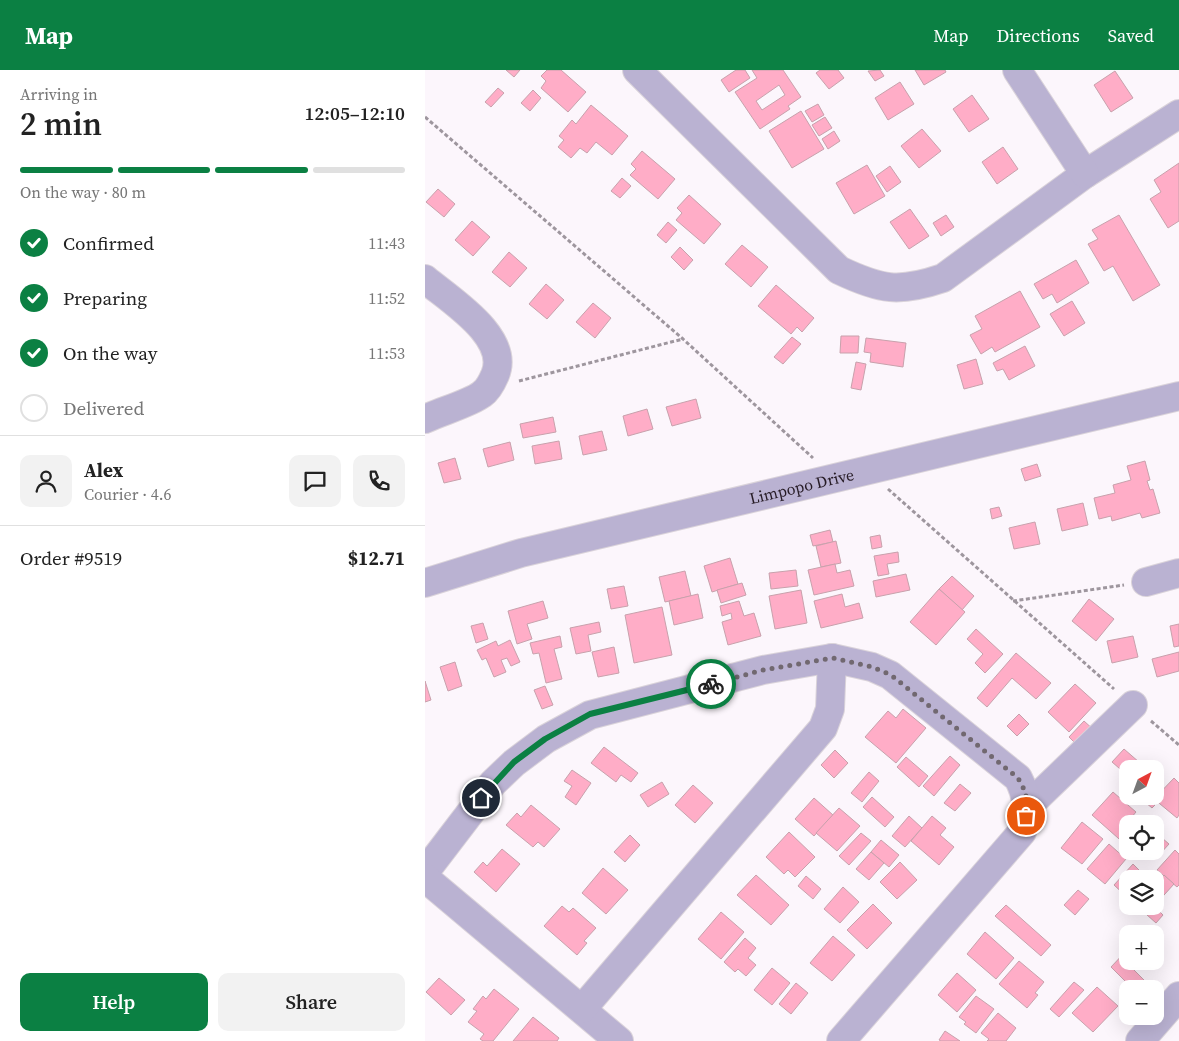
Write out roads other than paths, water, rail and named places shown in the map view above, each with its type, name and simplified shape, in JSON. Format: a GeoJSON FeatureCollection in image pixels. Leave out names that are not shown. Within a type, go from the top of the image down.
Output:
{"type":"FeatureCollection","features":[{"type":"Feature","properties":{"kind":"street"},"geometry":{"type":"LineString","coordinates":[[637,70],[839,270],[865,283],[895,289],[920,286],[943,278],[1085,174],[1179,114]]}},
{"type":"Feature","properties":{"kind":"street"},"geometry":{"type":"LineString","coordinates":[[1017,70],[1085,174]]}},
{"type":"Feature","properties":{"kind":"street"},"geometry":{"type":"LineString","coordinates":[[425,279],[490,337],[498,362],[496,372],[482,395],[425,418]]}},
{"type":"Feature","properties":{"kind":"street","name":"Limpopo Drive"},"geometry":{"type":"LineString","coordinates":[[425,583],[521,553],[1179,396]]}},
{"type":"Feature","properties":{"kind":"street"},"geometry":{"type":"LineString","coordinates":[[1146,582],[1179,573]]}},
{"type":"Feature","properties":{"kind":"street"},"geometry":{"type":"LineString","coordinates":[[582,1009],[823,728],[830,709],[833,658]]}},
{"type":"Feature","properties":{"kind":"street"},"geometry":{"type":"LineString","coordinates":[[425,872],[493,783],[514,762],[545,739],[590,714],[763,670],[833,658],[872,667],[891,675],[1018,778],[1026,793],[1027,807],[1022,832],[841,1041]]}},
{"type":"Feature","properties":{"kind":"street"},"geometry":{"type":"LineString","coordinates":[[1027,807],[1133,705]]}},
{"type":"Feature","properties":{"kind":"street"},"geometry":{"type":"LineString","coordinates":[[425,878],[619,1041]]}},
{"type":"Feature","properties":{"kind":"street"},"geometry":{"type":"LineString","coordinates":[[1140,1041],[1176,1005]]}}]}
